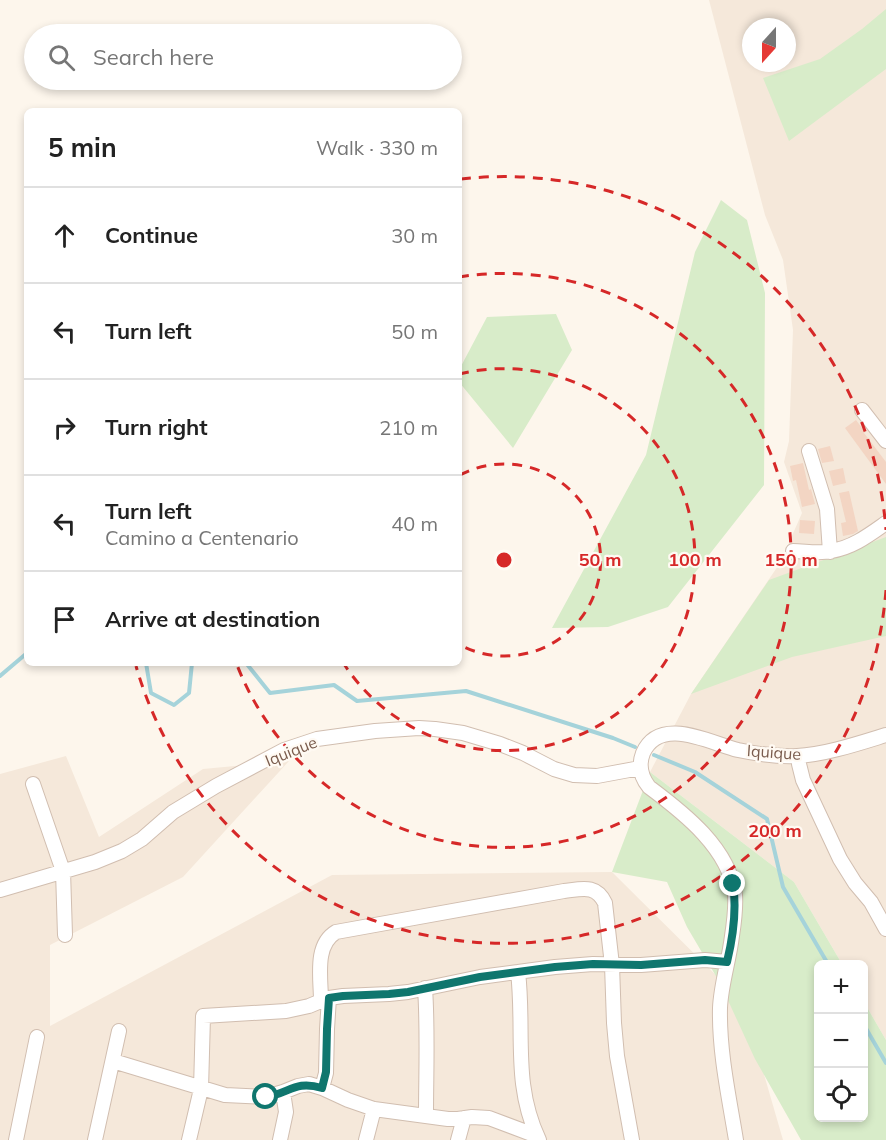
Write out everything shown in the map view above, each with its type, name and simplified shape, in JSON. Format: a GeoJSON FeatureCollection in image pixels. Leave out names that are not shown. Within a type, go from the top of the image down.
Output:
{"type":"FeatureCollection","features":[{"type":"Feature","properties":{"kind":"street"},"geometry":{"type":"LineString","coordinates":[[862,410],[886,441]]}},
{"type":"Feature","properties":{"kind":"street"},"geometry":{"type":"LineString","coordinates":[[809,451],[827,509],[830,552]]}},
{"type":"Feature","properties":{"kind":"street"},"geometry":{"type":"LineString","coordinates":[[792,551],[830,552],[858,542],[886,523]]}},
{"type":"Feature","properties":{"kind":"street","name":"Iquique"},"geometry":{"type":"LineString","coordinates":[[0,890],[95,862],[122,851],[142,839],[173,812],[216,786],[284,750],[317,739],[375,731],[435,729],[463,733],[500,744],[554,769],[574,775],[597,776],[640,768],[643,754],[652,741],[659,736],[686,734],[739,750],[769,755],[799,756],[837,749],[886,735]]}},
{"type":"Feature","properties":{"kind":"street"},"geometry":{"type":"LineString","coordinates":[[799,756],[803,780],[840,859],[855,883],[871,902],[886,929]]}},
{"type":"Feature","properties":{"kind":"street"},"geometry":{"type":"LineString","coordinates":[[640,768],[649,787],[689,820],[711,843],[720,855],[733,884],[735,906],[732,937],[722,986],[720,1028],[736,1140]]}},
{"type":"Feature","properties":{"kind":"street"},"geometry":{"type":"LineString","coordinates":[[33,784],[63,871],[65,935]]}},
{"type":"Feature","properties":{"kind":"street"},"geometry":{"type":"LineString","coordinates":[[322,1088],[326,1072],[327,1029],[321,951],[325,941],[336,932],[587,888],[597,892],[605,903],[612,965],[617,1056],[632,1140]]}},
{"type":"Feature","properties":{"kind":"street"},"geometry":{"type":"LineString","coordinates":[[189,1140],[201,1089],[203,1016],[286,1011],[325,999],[351,995],[389,994],[480,977],[575,965],[641,965],[705,960],[727,962]]}},
{"type":"Feature","properties":{"kind":"street"},"geometry":{"type":"LineString","coordinates":[[518,972],[522,1083],[526,1106],[538,1138]]}},
{"type":"Feature","properties":{"kind":"street"},"geometry":{"type":"LineString","coordinates":[[425,988],[426,1116]]}},
{"type":"Feature","properties":{"kind":"street"},"geometry":{"type":"LineString","coordinates":[[95,1140],[119,1031]]}},
{"type":"Feature","properties":{"kind":"street"},"geometry":{"type":"LineString","coordinates":[[16,1140],[37,1037]]}},
{"type":"Feature","properties":{"kind":"street"},"geometry":{"type":"LineString","coordinates":[[113,1061],[225,1095],[266,1097],[309,1084],[374,1109],[448,1119],[489,1118],[538,1138]]}},
{"type":"Feature","properties":{"kind":"street"},"geometry":{"type":"LineString","coordinates":[[280,1140],[286,1112],[283,1092]]}},
{"type":"Feature","properties":{"kind":"street"},"geometry":{"type":"LineString","coordinates":[[366,1140],[374,1109]]}},
{"type":"Feature","properties":{"kind":"street"},"geometry":{"type":"LineString","coordinates":[[458,1140],[464,1118]]}},
{"type":"Feature","properties":{"kind":"shaded area"},"geometry":{"type":"Polygon","coordinates":[[[709,0],[886,0],[886,1040],[868,1009],[868,960],[840,960],[794,882],[650,772],[691,694],[780,563],[802,513],[784,462],[789,441],[793,330],[783,260],[765,215],[709,0]]]}},
{"type":"Feature","properties":{"kind":"shaded area"},"geometry":{"type":"Polygon","coordinates":[[[66,756],[99,837],[203,769],[289,761],[183,877],[50,945],[50,1026],[332,875],[612,872],[743,1002],[783,1140],[0,1140],[0,774],[66,756]]]}},
{"type":"Feature","properties":{"kind":"green space"},"geometry":{"type":"Polygon","coordinates":[[[886,9],[886,69],[789,141],[763,78],[781,72],[796,72],[796,67],[820,59],[886,9]]]}},
{"type":"Feature","properties":{"kind":"green space"},"geometry":{"type":"Polygon","coordinates":[[[721,200],[747,220],[765,293],[764,485],[668,607],[608,627],[552,628],[646,455],[695,252],[721,200]]]}},
{"type":"Feature","properties":{"kind":"green space"},"geometry":{"type":"Polygon","coordinates":[[[556,314],[572,350],[513,448],[462,386],[462,364],[487,317],[556,314]]]}},
{"type":"Feature","properties":{"kind":"green space"},"geometry":{"type":"Polygon","coordinates":[[[886,537],[886,636],[792,657],[691,694],[769,580],[886,537]]]}},
{"type":"Feature","properties":{"kind":"green space"},"geometry":{"type":"Polygon","coordinates":[[[650,772],[794,882],[840,960],[814,960],[814,1122],[868,1122],[868,1009],[886,1040],[886,1140],[801,1140],[755,1059],[720,983],[687,927],[667,882],[612,872],[650,772]]]}},
{"type":"Feature","properties":{"kind":"building"},"geometry":{"type":"Polygon","coordinates":[[[856,420],[886,462],[886,484],[845,428],[856,420]]]}},
{"type":"Feature","properties":{"kind":"building"},"geometry":{"type":"Polygon","coordinates":[[[830,446],[834,461],[822,463],[818,449],[830,446]]]}},
{"type":"Feature","properties":{"kind":"building"},"geometry":{"type":"Polygon","coordinates":[[[803,463],[809,490],[811,489],[815,504],[802,507],[796,480],[793,481],[790,466],[803,463]]]}},
{"type":"Feature","properties":{"kind":"building"},"geometry":{"type":"Polygon","coordinates":[[[843,468],[846,483],[833,486],[829,471],[843,468]]]}},
{"type":"Feature","properties":{"kind":"building"},"geometry":{"type":"Polygon","coordinates":[[[849,491],[858,531],[843,536],[841,523],[846,522],[839,493],[849,491]]]}},
{"type":"Feature","properties":{"kind":"building"},"geometry":{"type":"Polygon","coordinates":[[[800,520],[815,521],[814,534],[799,533],[800,520]]]}},
{"type":"Feature","properties":{"kind":"waterway"},"geometry":{"type":"LineString","coordinates":[[0,676],[24,656]]}},
{"type":"Feature","properties":{"kind":"waterway"},"geometry":{"type":"LineString","coordinates":[[146,666],[151,693],[174,705],[189,693],[192,666]]}},
{"type":"Feature","properties":{"kind":"waterway"},"geometry":{"type":"LineString","coordinates":[[248,666],[270,693],[334,685],[357,701],[466,691],[635,747]]}},
{"type":"Feature","properties":{"kind":"waterway"},"geometry":{"type":"LineString","coordinates":[[654,755],[695,772],[767,819],[783,887],[826,960]]}},
{"type":"Feature","properties":{"kind":"waterway"},"geometry":{"type":"LineString","coordinates":[[868,1032],[886,1063]]}},
{"type":"Feature","properties":{"kind":"route"},"geometry":{"type":"LineString","coordinates":[[266,1097],[309,1084],[322,1088],[326,1072],[329,998],[408,992],[480,977],[575,965],[641,965],[705,960],[727,962],[735,906],[733,884]]}}]}
